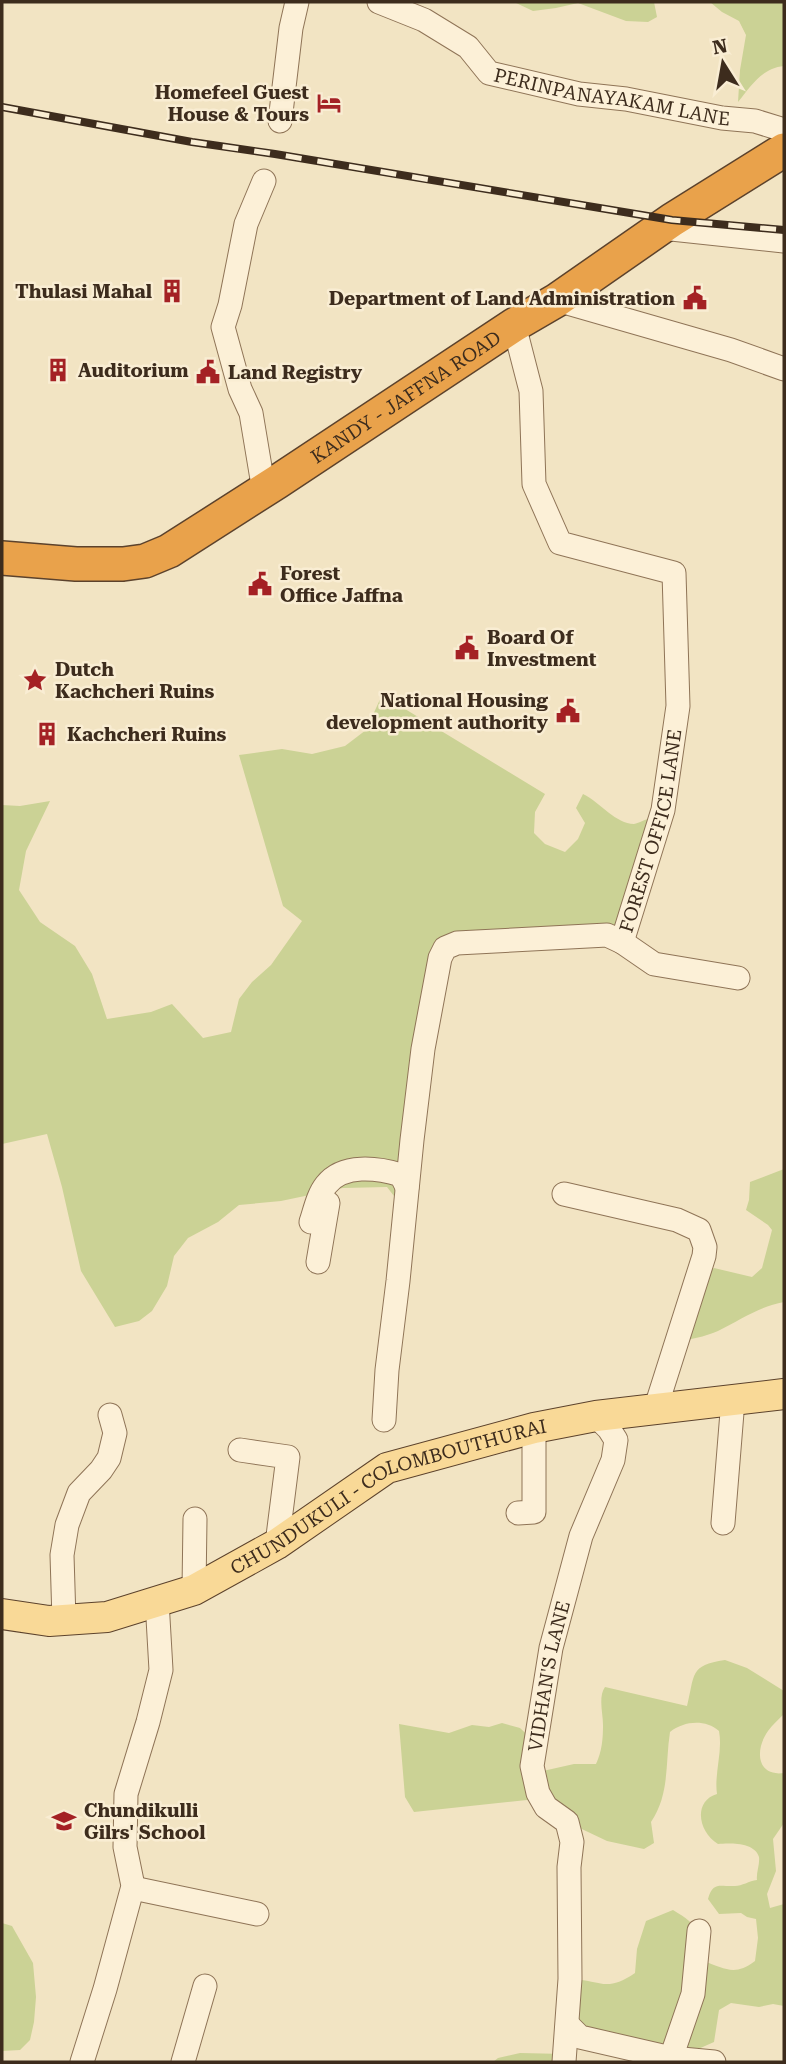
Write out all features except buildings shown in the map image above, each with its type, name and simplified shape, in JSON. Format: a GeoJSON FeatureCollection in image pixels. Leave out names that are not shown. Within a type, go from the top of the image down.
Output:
{"type":"FeatureCollection","features":[{"type":"Feature","properties":{"kind":"highway","name":"KANDY - JAFFNA ROAD"},"geometry":{"type":"LineString","coordinates":[[2,558],[76,564],[145,561],[169,551],[784,150]]}},
{"type":"Feature","properties":{"kind":"main road","name":"CHUNDUKULI - COLOMBOUTHURAI"},"geometry":{"type":"LineString","coordinates":[[2,1614],[49,1621],[107,1617],[194,1590],[277,1544],[387,1468],[534,1428],[596,1416],[784,1394]]}},
{"type":"Feature","properties":{"kind":"street"},"geometry":{"type":"LineString","coordinates":[[280,121],[291,28],[297,2]]}},
{"type":"Feature","properties":{"kind":"street","name":"PERINPANAYAKAM LANE"},"geometry":{"type":"LineString","coordinates":[[379,2],[424,20],[468,47],[489,73],[579,94],[626,99],[722,118],[755,121],[784,130]]}},
{"type":"Feature","properties":{"kind":"street"},"geometry":{"type":"LineString","coordinates":[[264,181],[246,224],[223,327],[240,389],[251,413],[264,491]]}},
{"type":"Feature","properties":{"kind":"street"},"geometry":{"type":"LineString","coordinates":[[662,228],[784,240]]}},
{"type":"Feature","properties":{"kind":"street"},"geometry":{"type":"LineString","coordinates":[[557,300],[731,350],[784,369]]}},
{"type":"Feature","properties":{"kind":"street","name":"FOREST OFFICE LANE"},"geometry":{"type":"LineString","coordinates":[[384,1420],[387,1370],[423,1049],[440,958],[445,948],[457,943],[546,940],[587,935],[607,935],[622,942],[663,810],[678,706],[674,573],[560,543],[534,484],[531,391],[514,326]]}},
{"type":"Feature","properties":{"kind":"street"},"geometry":{"type":"LineString","coordinates":[[622,942],[654,964],[737,978]]}},
{"type":"Feature","properties":{"kind":"street"},"geometry":{"type":"LineString","coordinates":[[311,1222],[326,1184],[336,1176],[354,1169],[382,1170],[401,1175],[407,1187]]}},
{"type":"Feature","properties":{"kind":"street"},"geometry":{"type":"LineString","coordinates":[[318,1262],[329,1199],[326,1184]]}},
{"type":"Feature","properties":{"kind":"street"},"geometry":{"type":"LineString","coordinates":[[564,1194],[677,1220],[699,1230],[705,1247],[704,1256],[655,1410]]}},
{"type":"Feature","properties":{"kind":"street"},"geometry":{"type":"LineString","coordinates":[[723,1523],[733,1401]]}},
{"type":"Feature","properties":{"kind":"street"},"geometry":{"type":"LineString","coordinates":[[64,1620],[62,1555],[67,1525],[79,1493],[109,1458],[115,1433],[110,1415]]}},
{"type":"Feature","properties":{"kind":"street","name":"VIDHAN'S LANE"},"geometry":{"type":"LineString","coordinates":[[564,2062],[570,1979],[569,1867],[572,1842],[567,1822],[546,1807],[538,1793],[532,1766],[551,1648],[581,1536],[613,1460],[616,1440],[596,1416]]}},
{"type":"Feature","properties":{"kind":"street"},"geometry":{"type":"LineString","coordinates":[[518,1513],[534,1512],[534,1428]]}},
{"type":"Feature","properties":{"kind":"street"},"geometry":{"type":"LineString","coordinates":[[240,1450],[288,1457],[277,1544]]}},
{"type":"Feature","properties":{"kind":"street"},"geometry":{"type":"LineString","coordinates":[[194,1590],[195,1519]]}},
{"type":"Feature","properties":{"kind":"street"},"geometry":{"type":"LineString","coordinates":[[82,2062],[133,1888],[125,1847],[126,1794],[149,1722],[161,1670],[157,1601]]}},
{"type":"Feature","properties":{"kind":"street"},"geometry":{"type":"LineString","coordinates":[[133,1888],[257,1914]]}},
{"type":"Feature","properties":{"kind":"street"},"geometry":{"type":"LineString","coordinates":[[671,2058],[693,1994],[699,1931]]}},
{"type":"Feature","properties":{"kind":"street"},"geometry":{"type":"LineString","coordinates":[[183,2062],[205,1986]]}},
{"type":"Feature","properties":{"kind":"street"},"geometry":{"type":"LineString","coordinates":[[568,2025],[580,2037],[671,2058],[714,2062]]}},
{"type":"Feature","properties":{"kind":"green space"},"geometry":{"type":"Polygon","coordinates":[[[514,2],[654,2],[657,17],[648,22],[626,21],[578,3],[533,11],[514,2]]]}},
{"type":"Feature","properties":{"kind":"green space"},"geometry":{"type":"Polygon","coordinates":[[[710,2],[784,2],[784,66],[763,74],[738,102],[746,35],[739,21],[710,2]]]}},
{"type":"Feature","properties":{"kind":"green space"},"geometry":{"type":"Polygon","coordinates":[[[382,695],[545,794],[535,812],[534,833],[545,844],[565,852],[578,839],[585,823],[576,808],[583,794],[621,821],[634,824],[651,818],[622,942],[445,948],[404,1209],[387,1187],[343,1188],[281,1201],[239,1205],[218,1222],[188,1238],[174,1256],[167,1286],[152,1311],[139,1321],[115,1327],[81,1271],[47,1134],[2,1144],[2,805],[20,806],[50,801],[26,851],[19,890],[40,922],[75,946],[92,974],[107,1019],[151,1012],[172,1004],[203,1038],[231,1032],[239,999],[252,982],[271,965],[302,921],[283,906],[239,755],[282,749],[312,754],[345,746],[366,730],[382,695]]]}},
{"type":"Feature","properties":{"kind":"green space"},"geometry":{"type":"Polygon","coordinates":[[[784,1169],[784,1302],[758,1310],[713,1333],[675,1343],[696,1281],[714,1268],[752,1277],[762,1268],[772,1230],[746,1210],[750,1182],[784,1169]]]}},
{"type":"Feature","properties":{"kind":"green space"},"geometry":{"type":"Polygon","coordinates":[[[725,1660],[747,1668],[784,1691],[783,1715],[768,1731],[760,1753],[763,1766],[768,1771],[784,1773],[784,1823],[773,1839],[776,1871],[767,1894],[770,1908],[784,1904],[784,2006],[773,2004],[759,2007],[731,2003],[719,2010],[714,2042],[696,2050],[580,2037],[570,1979],[610,1984],[635,1973],[637,1949],[646,1921],[673,1910],[697,1930],[703,1961],[735,1970],[755,1961],[758,1938],[756,1919],[741,1913],[719,1914],[708,1899],[715,1887],[738,1886],[757,1880],[759,1860],[757,1852],[747,1846],[718,1844],[711,1839],[703,1825],[701,1810],[704,1803],[717,1794],[719,1731],[701,1723],[694,1723],[670,1732],[664,1790],[651,1822],[654,1843],[644,1849],[607,1841],[567,1822],[546,1807],[527,1800],[414,1812],[405,1797],[399,1724],[449,1733],[472,1725],[489,1727],[502,1723],[520,1728],[536,1743],[534,1773],[574,1764],[596,1764],[602,1740],[601,1700],[605,1687],[687,1706],[695,1673],[705,1665],[725,1660]]]}},
{"type":"Feature","properties":{"kind":"green space"},"geometry":{"type":"Polygon","coordinates":[[[2,1923],[12,1926],[33,1963],[36,1997],[34,2022],[30,2040],[20,2050],[2,2051],[2,1923]]]}},
{"type":"Feature","properties":{"kind":"green space"},"geometry":{"type":"Polygon","coordinates":[[[520,2053],[565,2054],[564,2062],[493,2062],[498,2058],[520,2053]]]}},
{"type":"Feature","properties":{"kind":"railway"},"geometry":{"type":"LineString","coordinates":[[2,107],[192,142],[672,220],[784,230]]}},
{"type":"Feature","properties":{"kind":"place","name":"Homefeel Guest House & Tours"},"geometry":{"type":"Point","coordinates":[329,103]}},
{"type":"Feature","properties":{"kind":"place","name":"Thulasi Mahal"},"geometry":{"type":"Point","coordinates":[172,291]}},
{"type":"Feature","properties":{"kind":"place","name":"Department of Land Administration"},"geometry":{"type":"Point","coordinates":[695,298]}},
{"type":"Feature","properties":{"kind":"place","name":"Auditorium"},"geometry":{"type":"Point","coordinates":[58,370]}},
{"type":"Feature","properties":{"kind":"place","name":"Land Registry"},"geometry":{"type":"Point","coordinates":[208,372]}},
{"type":"Feature","properties":{"kind":"place","name":"Forest Office Jaffna"},"geometry":{"type":"Point","coordinates":[260,584]}},
{"type":"Feature","properties":{"kind":"place","name":"Board Of Investment"},"geometry":{"type":"Point","coordinates":[467,648]}},
{"type":"Feature","properties":{"kind":"place","name":"Dutch Kachcheri Ruins"},"geometry":{"type":"Point","coordinates":[35,680]}},
{"type":"Feature","properties":{"kind":"place","name":"National Housing development authority"},"geometry":{"type":"Point","coordinates":[568,711]}},
{"type":"Feature","properties":{"kind":"place","name":"Kachcheri Ruins"},"geometry":{"type":"Point","coordinates":[47,734]}},
{"type":"Feature","properties":{"kind":"place","name":"Chundikulli Gilrs' School"},"geometry":{"type":"Point","coordinates":[64,1821]}}]}
